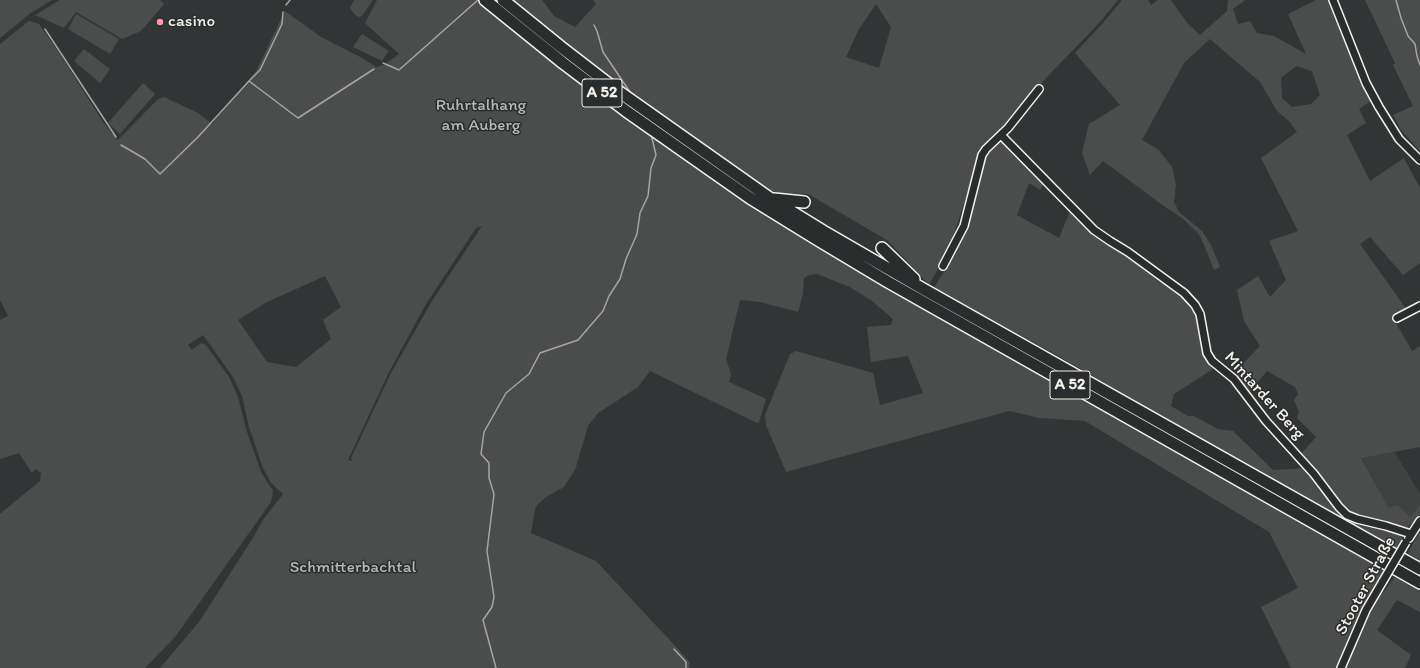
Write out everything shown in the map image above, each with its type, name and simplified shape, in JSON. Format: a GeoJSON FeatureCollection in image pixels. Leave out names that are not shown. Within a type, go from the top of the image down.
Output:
{"type":"FeatureCollection","features":[{"type":"Feature","properties":{"kind":"highway","name":"A 52"},"geometry":{"type":"LineString","coordinates":[[485,0],[594,88],[658,134],[926,290],[1420,569]]}},
{"type":"Feature","properties":{"kind":"highway","name":"A 52"},"geometry":{"type":"LineString","coordinates":[[502,0],[726,174],[756,202],[882,278],[1420,584]]}},
{"type":"Feature","properties":{"kind":"highway"},"geometry":{"type":"LineString","coordinates":[[771,199],[804,202]]}},
{"type":"Feature","properties":{"kind":"highway"},"geometry":{"type":"LineString","coordinates":[[882,248],[926,290]]}},
{"type":"Feature","properties":{"kind":"street"},"geometry":{"type":"LineString","coordinates":[[1333,0],[1366,83],[1379,107],[1399,139],[1420,160]]}},
{"type":"Feature","properties":{"kind":"street"},"geometry":{"type":"LineString","coordinates":[[943,266],[964,226],[982,155],[986,149],[1001,135],[1039,89]]}},
{"type":"Feature","properties":{"kind":"street","name":"Mintarder Berg"},"geometry":{"type":"LineString","coordinates":[[1001,135],[1094,230],[1128,252],[1184,293],[1195,305],[1200,314],[1208,353],[1212,361],[1234,379],[1266,421],[1314,474],[1339,507],[1347,515],[1411,534]]}},
{"type":"Feature","properties":{"kind":"street"},"geometry":{"type":"LineString","coordinates":[[1397,318],[1420,306]]}},
{"type":"Feature","properties":{"kind":"street","name":"Stooter Straße"},"geometry":{"type":"LineString","coordinates":[[1341,668],[1366,610],[1420,521]]}},
{"type":"Feature","properties":{"kind":"shaded area"},"geometry":{"type":"Polygon","coordinates":[[[1394,451],[1420,494],[1420,505],[1410,517],[1389,508],[1361,457],[1394,451]]]}},
{"type":"Feature","properties":{"kind":"green space"},"geometry":{"type":"Polygon","coordinates":[[[0,0],[52,0],[31,13],[0,38],[0,0]]]}},
{"type":"Feature","properties":{"kind":"green space"},"geometry":{"type":"Polygon","coordinates":[[[60,0],[160,0],[164,4],[141,31],[122,39],[76,12],[64,28],[35,15],[60,0]]]}},
{"type":"Feature","properties":{"kind":"green space"},"geometry":{"type":"Polygon","coordinates":[[[354,0],[373,0],[362,16],[359,17],[355,15],[350,8],[354,0]]]}},
{"type":"Feature","properties":{"kind":"green space"},"geometry":{"type":"Polygon","coordinates":[[[377,0],[542,0],[554,16],[575,27],[596,4],[593,0],[1118,0],[1100,22],[1047,77],[999,135],[1045,181],[1040,190],[1029,183],[1017,215],[1059,238],[1071,209],[1144,266],[1157,280],[1183,295],[1195,310],[1205,354],[1213,369],[1174,394],[1171,406],[1188,416],[1194,416],[1218,429],[1233,431],[1273,470],[1306,468],[1313,475],[1338,512],[1351,520],[1399,535],[1403,538],[1397,549],[1172,423],[1062,358],[934,288],[951,259],[965,227],[981,152],[949,249],[929,285],[887,240],[808,194],[775,193],[732,165],[721,183],[809,243],[1384,570],[1349,637],[1338,668],[1291,668],[1261,607],[1298,588],[1269,532],[1085,421],[1040,418],[1009,411],[786,472],[766,425],[765,415],[790,354],[796,351],[873,373],[880,405],[923,393],[908,356],[871,362],[867,327],[891,325],[893,319],[872,301],[850,287],[817,274],[804,278],[803,294],[798,312],[760,302],[740,300],[726,359],[731,374],[729,382],[766,399],[759,422],[757,423],[650,371],[638,387],[598,413],[588,426],[575,470],[564,487],[546,497],[537,505],[535,510],[531,533],[596,561],[678,649],[690,663],[689,668],[160,668],[199,622],[263,520],[283,494],[271,483],[263,468],[249,427],[242,396],[233,377],[203,335],[188,345],[192,350],[201,343],[206,345],[229,377],[238,397],[247,432],[261,472],[273,491],[271,502],[175,637],[145,668],[0,668],[0,514],[40,481],[41,473],[36,469],[32,473],[19,453],[0,459],[0,320],[8,316],[0,300],[0,44],[29,21],[39,24],[103,122],[118,140],[158,99],[164,97],[198,113],[212,124],[256,71],[285,11],[321,37],[364,59],[376,67],[384,65],[399,54],[365,23],[377,0]],[[876,4],[859,29],[846,57],[879,68],[891,27],[876,4]],[[482,226],[476,228],[426,304],[389,372],[348,460],[352,461],[351,458],[391,373],[432,301],[482,226]],[[325,276],[267,302],[238,320],[267,362],[296,367],[331,339],[323,320],[341,307],[325,276]]]}},
{"type":"Feature","properties":{"kind":"green space"},"geometry":{"type":"Polygon","coordinates":[[[1122,0],[1148,0],[1151,5],[1158,0],[1171,0],[1188,24],[1200,35],[1227,11],[1228,0],[1245,0],[1233,9],[1238,24],[1250,21],[1257,33],[1274,36],[1306,54],[1288,14],[1316,0],[1329,0],[1371,101],[1359,109],[1366,123],[1347,135],[1370,181],[1404,158],[1420,188],[1420,263],[1403,275],[1370,237],[1360,244],[1407,310],[1393,318],[1412,351],[1420,346],[1420,447],[1361,458],[1389,508],[1398,505],[1410,517],[1420,505],[1420,513],[1413,523],[1407,527],[1399,527],[1357,517],[1346,511],[1302,453],[1316,437],[1297,418],[1299,412],[1294,400],[1298,394],[1295,387],[1267,371],[1248,394],[1233,374],[1260,346],[1244,321],[1237,290],[1258,276],[1270,297],[1286,280],[1269,241],[1298,231],[1261,158],[1297,132],[1289,121],[1277,111],[1260,82],[1210,39],[1184,63],[1142,140],[1159,150],[1172,167],[1176,184],[1174,202],[1179,212],[1202,231],[1211,245],[1220,267],[1214,270],[1199,234],[1182,218],[1103,161],[1090,175],[1082,153],[1089,124],[1120,105],[1075,53],[1122,0]],[[1296,66],[1281,78],[1282,98],[1292,107],[1311,104],[1320,95],[1312,71],[1296,66]]]}},
{"type":"Feature","properties":{"kind":"green space"},"geometry":{"type":"Polygon","coordinates":[[[1365,0],[1420,0],[1420,151],[1401,130],[1393,115],[1413,106],[1393,65],[1395,63],[1365,0]]]}},
{"type":"Feature","properties":{"kind":"green space"},"geometry":{"type":"Polygon","coordinates":[[[76,14],[119,39],[110,54],[68,29],[76,14]]]}},
{"type":"Feature","properties":{"kind":"green space"},"geometry":{"type":"Polygon","coordinates":[[[362,34],[389,51],[382,61],[353,47],[362,34]]]}},
{"type":"Feature","properties":{"kind":"green space"},"geometry":{"type":"Polygon","coordinates":[[[84,49],[110,69],[100,83],[74,61],[84,49]]]}},
{"type":"Feature","properties":{"kind":"green space"},"geometry":{"type":"Polygon","coordinates":[[[143,83],[155,94],[120,134],[108,123],[143,83]]]}},
{"type":"Feature","properties":{"kind":"green space"},"geometry":{"type":"Polygon","coordinates":[[[1420,531],[1420,561],[1408,553],[1420,531]]]}},
{"type":"Feature","properties":{"kind":"green space"},"geometry":{"type":"Polygon","coordinates":[[[1395,577],[1420,591],[1420,612],[1397,600],[1377,630],[1411,655],[1405,668],[1345,668],[1378,593],[1383,593],[1395,577]]]}},
{"type":"Feature","properties":{"kind":"waterway"},"geometry":{"type":"LineString","coordinates":[[286,5],[290,0]]}},
{"type":"Feature","properties":{"kind":"waterway"},"geometry":{"type":"LineString","coordinates":[[383,63],[399,70],[478,0]]}},
{"type":"Feature","properties":{"kind":"waterway"},"geometry":{"type":"LineString","coordinates":[[1396,0],[1408,36],[1415,44],[1420,65]]}},
{"type":"Feature","properties":{"kind":"waterway"},"geometry":{"type":"LineString","coordinates":[[250,80],[260,70],[282,24],[283,12]]}},
{"type":"Feature","properties":{"kind":"waterway"},"geometry":{"type":"LineString","coordinates":[[594,25],[603,52],[632,95]]}},
{"type":"Feature","properties":{"kind":"waterway"},"geometry":{"type":"LineString","coordinates":[[45,29],[116,137]]}},
{"type":"Feature","properties":{"kind":"waterway"},"geometry":{"type":"LineString","coordinates":[[121,145],[145,159],[160,174],[198,137],[249,81],[298,118],[374,69]]}},
{"type":"Feature","properties":{"kind":"waterway"},"geometry":{"type":"LineString","coordinates":[[496,668],[483,620],[492,607],[494,597],[487,551],[494,494],[489,478],[489,463],[481,454],[484,432],[506,393],[529,374],[540,353],[578,340],[603,311],[609,296],[620,279],[626,259],[637,234],[640,213],[648,196],[651,168],[656,155],[651,134]]}},
{"type":"Feature","properties":{"kind":"waterway"},"geometry":{"type":"LineString","coordinates":[[674,649],[686,662],[686,668]]}},
{"type":"Feature","properties":{"kind":"place","name":"casino"},"geometry":{"type":"Point","coordinates":[160,22]}},
{"type":"Feature","properties":{"kind":"park label","name":"Ruhrtalhang am Auberg"},"geometry":{"type":"Point","coordinates":[481,116]}},
{"type":"Feature","properties":{"kind":"park label","name":"Schmitterbachtal"},"geometry":{"type":"Point","coordinates":[353,568]}}]}
